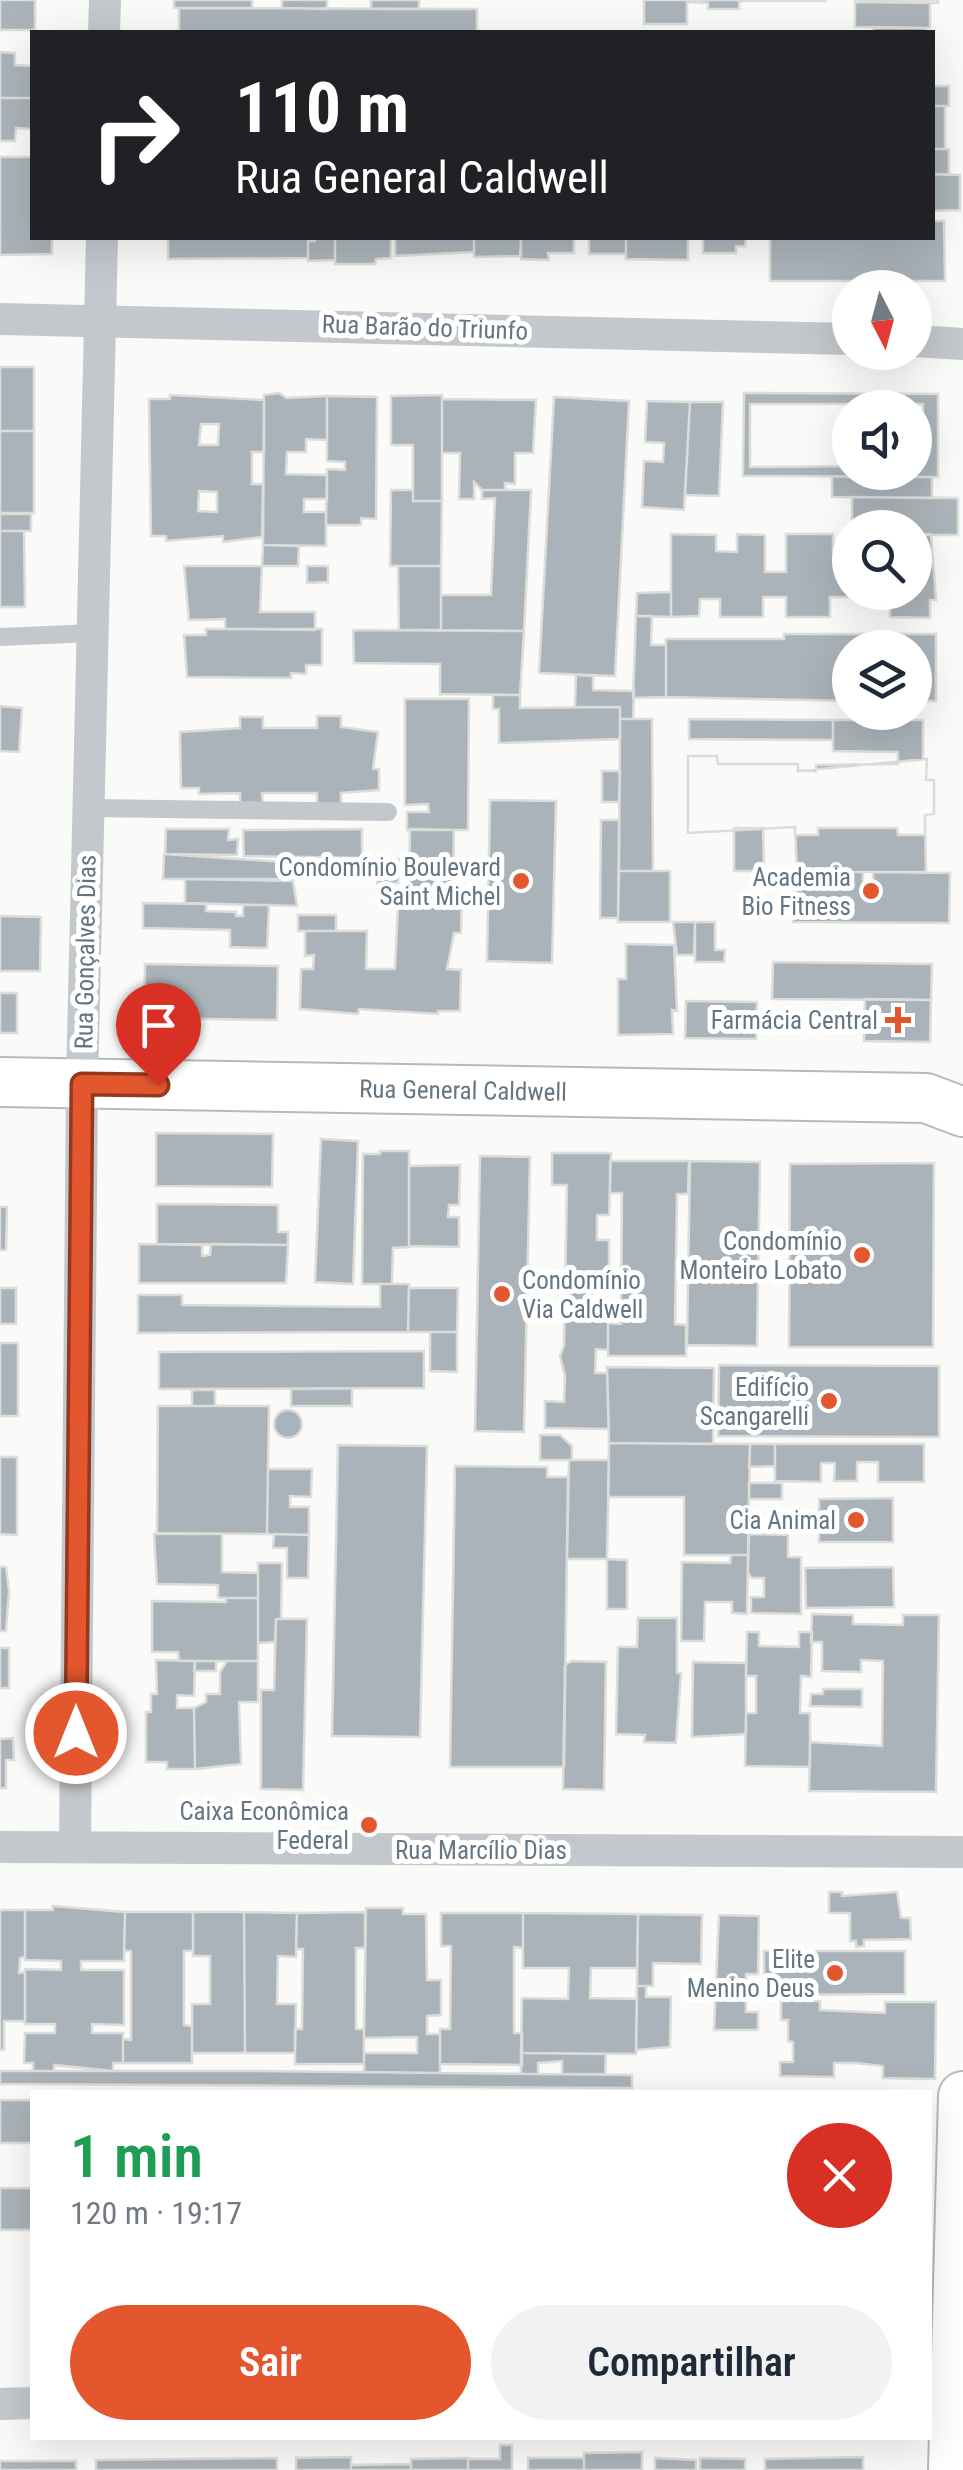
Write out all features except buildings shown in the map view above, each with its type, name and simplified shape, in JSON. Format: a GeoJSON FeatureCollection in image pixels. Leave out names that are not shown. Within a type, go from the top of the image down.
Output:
{"type":"FeatureCollection","features":[{"type":"Feature","properties":{"kind":"street"},"geometry":{"type":"LineString","coordinates":[[104,30],[105,0]]}},
{"type":"Feature","properties":{"kind":"street","name":"Rua Gonçalves Dias"},"geometry":{"type":"LineString","coordinates":[[75,1847],[82,1084],[102,240]]}},
{"type":"Feature","properties":{"kind":"street","name":"Rua Barão do Triunfo"},"geometry":{"type":"LineString","coordinates":[[0,319],[100,318],[832,338]]}},
{"type":"Feature","properties":{"kind":"street"},"geometry":{"type":"LineString","coordinates":[[932,342],[963,344]]}},
{"type":"Feature","properties":{"kind":"street","name":"Rua General Caldwell"},"geometry":{"type":"LineString","coordinates":[[0,1082],[951,1096]]}},
{"type":"Feature","properties":{"kind":"street","name":"Rua Marcílio Dias"},"geometry":{"type":"LineString","coordinates":[[0,1846],[963,1852]]}},
{"type":"Feature","properties":{"kind":"street"},"geometry":{"type":"LineString","coordinates":[[953,2470],[941,2395],[963,2096]]}},
{"type":"Feature","properties":{"kind":"street"},"geometry":{"type":"LineString","coordinates":[[0,2404],[30,2403]]}},
{"type":"Feature","properties":{"kind":"lane"},"geometry":{"type":"LineString","coordinates":[[0,637],[93,633]]}},
{"type":"Feature","properties":{"kind":"lane"},"geometry":{"type":"LineString","coordinates":[[88,808],[388,812]]}},
{"type":"Feature","properties":{"kind":"place","name":"Condomínio Boulevard Saint Michel"},"geometry":{"type":"Point","coordinates":[521,881]}},
{"type":"Feature","properties":{"kind":"place","name":"Academia Bio Fitness"},"geometry":{"type":"Point","coordinates":[871,891]}},
{"type":"Feature","properties":{"kind":"place","name":"Farmácia Central"},"geometry":{"type":"Point","coordinates":[898,1020]}},
{"type":"Feature","properties":{"kind":"place","name":"Condomínio Monteiro Lobato"},"geometry":{"type":"Point","coordinates":[862,1255]}},
{"type":"Feature","properties":{"kind":"place","name":"Condomínio Via Caldwell"},"geometry":{"type":"Point","coordinates":[502,1294]}},
{"type":"Feature","properties":{"kind":"place","name":"Edifício Scangarelli"},"geometry":{"type":"Point","coordinates":[829,1401]}},
{"type":"Feature","properties":{"kind":"place","name":"Cia Animal"},"geometry":{"type":"Point","coordinates":[856,1520]}},
{"type":"Feature","properties":{"kind":"place","name":"Caixa Econômica Federal"},"geometry":{"type":"Point","coordinates":[369,1825]}},
{"type":"Feature","properties":{"kind":"place","name":"Elite Menino Deus"},"geometry":{"type":"Point","coordinates":[835,1973]}},
{"type":"Feature","properties":{"kind":"route"},"geometry":{"type":"LineString","coordinates":[[76,1733],[82,1084],[158,1085]]}}]}
